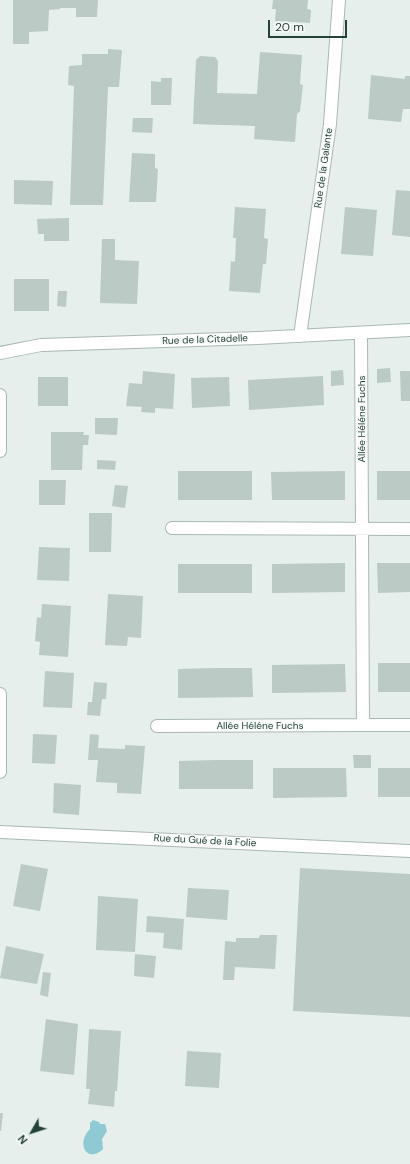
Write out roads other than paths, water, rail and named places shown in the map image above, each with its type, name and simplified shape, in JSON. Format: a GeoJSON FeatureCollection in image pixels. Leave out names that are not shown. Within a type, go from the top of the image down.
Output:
{"type":"FeatureCollection","features":[{"type":"Feature","properties":{"kind":"street","name":"Rue de la Galante"},"geometry":{"type":"LineString","coordinates":[[300,336],[330,124],[338,0]]}},
{"type":"Feature","properties":{"kind":"street","name":"Rue de la Citadelle"},"geometry":{"type":"LineString","coordinates":[[0,353],[41,345],[361,334],[410,330]]}},
{"type":"Feature","properties":{"kind":"street","name":"Allée Héléne Fuchs"},"geometry":{"type":"LineString","coordinates":[[361,334],[363,725]]}},
{"type":"Feature","properties":{"kind":"street"},"geometry":{"type":"LineString","coordinates":[[0,395],[0,451]]}},
{"type":"Feature","properties":{"kind":"street"},"geometry":{"type":"LineString","coordinates":[[172,528],[410,529]]}},
{"type":"Feature","properties":{"kind":"street"},"geometry":{"type":"LineString","coordinates":[[0,694],[0,772]]}},
{"type":"Feature","properties":{"kind":"street","name":"Allée Héléne Fuchs"},"geometry":{"type":"LineString","coordinates":[[157,726],[410,725]]}},
{"type":"Feature","properties":{"kind":"street","name":"Rue du Gué de la Folie"},"geometry":{"type":"LineString","coordinates":[[0,832],[410,851]]}},
{"type":"Feature","properties":{"kind":"water"},"geometry":{"type":"Polygon","coordinates":[[[93,1120],[99,1122],[100,1124],[105,1124],[107,1131],[102,1139],[103,1149],[98,1153],[93,1154],[88,1153],[85,1150],[84,1141],[90,1129],[90,1123],[93,1120]]]}}]}
